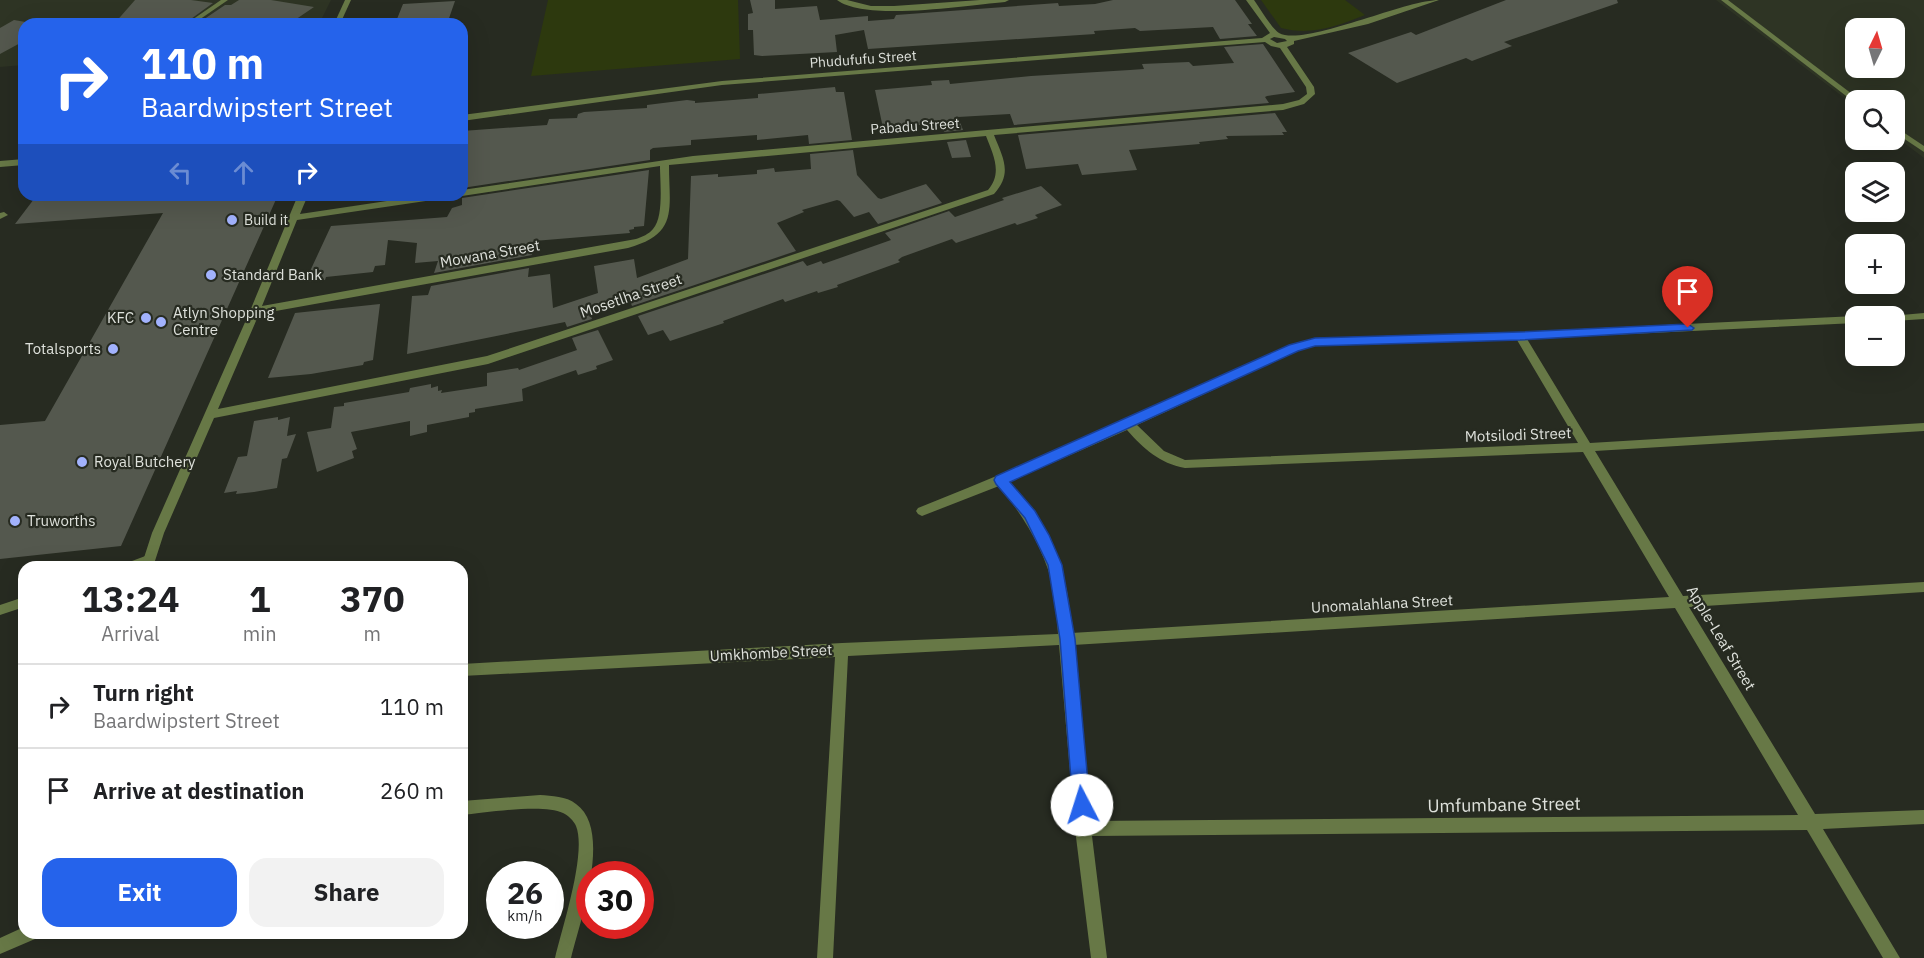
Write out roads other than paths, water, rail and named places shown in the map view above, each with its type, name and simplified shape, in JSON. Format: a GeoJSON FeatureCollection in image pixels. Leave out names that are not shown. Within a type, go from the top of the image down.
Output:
{"type":"FeatureCollection","features":[{"type":"Feature","properties":{"kind":"street"},"geometry":{"type":"LineString","coordinates":[[841,0],[852,6],[877,9],[941,2],[1005,0]]}},
{"type":"Feature","properties":{"kind":"street"},"geometry":{"type":"LineString","coordinates":[[1250,0],[1275,34]]}},
{"type":"Feature","properties":{"kind":"street"},"geometry":{"type":"LineString","coordinates":[[1291,39],[1291,42],[1283,46],[1271,44],[1267,40],[1268,36],[1275,34],[1291,39],[1365,22],[1435,0]]}},
{"type":"Feature","properties":{"kind":"street","name":"Phudufufu Street"},"geometry":{"type":"LineString","coordinates":[[468,117],[722,83],[1267,40]]}},
{"type":"Feature","properties":{"kind":"street","name":"Pabadu Street"},"geometry":{"type":"LineString","coordinates":[[468,192],[665,162],[990,135],[1297,105],[1311,94],[1310,87],[1283,46]]}},
{"type":"Feature","properties":{"kind":"street","name":"Mosetlha Street"},"geometry":{"type":"LineString","coordinates":[[211,414],[488,360],[990,192],[998,186],[1002,169],[990,135]]}},
{"type":"Feature","properties":{"kind":"street"},"geometry":{"type":"LineString","coordinates":[[0,164],[18,162]]}},
{"type":"Feature","properties":{"kind":"street","name":"Mowana Street"},"geometry":{"type":"LineString","coordinates":[[255,311],[628,245],[644,240],[656,232],[663,222],[665,162]]}},
{"type":"Feature","properties":{"kind":"street"},"geometry":{"type":"LineString","coordinates":[[148,561],[300,201]]}},
{"type":"Feature","properties":{"kind":"street"},"geometry":{"type":"LineString","coordinates":[[293,218],[406,201]]}},
{"type":"Feature","properties":{"kind":"street"},"geometry":{"type":"LineString","coordinates":[[1905,317],[1924,316]]}},
{"type":"Feature","properties":{"kind":"street"},"geometry":{"type":"LineString","coordinates":[[922,511],[1001,480],[1129,424],[1294,348],[1315,342],[1520,336],[1845,321]]}},
{"type":"Feature","properties":{"kind":"street","name":"Apple-Leaf Street"},"geometry":{"type":"LineString","coordinates":[[1520,336],[1892,958]]}},
{"type":"Feature","properties":{"kind":"street","name":"Motsilodi Street"},"geometry":{"type":"LineString","coordinates":[[1129,424],[1154,452],[1172,462],[1185,464],[1588,447],[1924,427]]}},
{"type":"Feature","properties":{"kind":"street"},"geometry":{"type":"LineString","coordinates":[[1001,480],[1030,514],[1055,565],[1067,639],[1083,829],[1099,958]]}},
{"type":"Feature","properties":{"kind":"street","name":"Unomalahlana Street"},"geometry":{"type":"LineString","coordinates":[[842,649],[1067,639],[1924,587]]}},
{"type":"Feature","properties":{"kind":"street","name":"Umkhombe Street"},"geometry":{"type":"LineString","coordinates":[[468,670],[842,649],[825,958]]}},
{"type":"Feature","properties":{"kind":"street"},"geometry":{"type":"LineString","coordinates":[[468,808],[547,802],[565,805],[577,814],[584,827],[583,867],[563,958]]}},
{"type":"Feature","properties":{"kind":"street","name":"Umfumbane Street"},"geometry":{"type":"LineString","coordinates":[[1083,829],[1812,822],[1924,817]]}},
{"type":"Feature","properties":{"kind":"street"},"geometry":{"type":"LineString","coordinates":[[0,946],[18,938]]}},
{"type":"Feature","properties":{"kind":"lane"},"geometry":{"type":"LineString","coordinates":[[198,18],[225,0]]}},
{"type":"Feature","properties":{"kind":"lane"},"geometry":{"type":"LineString","coordinates":[[340,18],[348,0]]}},
{"type":"Feature","properties":{"kind":"lane"},"geometry":{"type":"LineString","coordinates":[[1724,0],[1845,91]]}},
{"type":"Feature","properties":{"kind":"lane"},"geometry":{"type":"LineString","coordinates":[[1905,136],[1924,150]]}},
{"type":"Feature","properties":{"kind":"lane"},"geometry":{"type":"LineString","coordinates":[[0,610],[18,604]]}},
{"type":"Feature","properties":{"kind":"place","name":"Build it"},"geometry":{"type":"Point","coordinates":[232,220]}},
{"type":"Feature","properties":{"kind":"place","name":"Standard Bank"},"geometry":{"type":"Point","coordinates":[211,275]}},
{"type":"Feature","properties":{"kind":"place","name":"KFC"},"geometry":{"type":"Point","coordinates":[146,318]}},
{"type":"Feature","properties":{"kind":"place","name":"Atlyn Shopping Centre"},"geometry":{"type":"Point","coordinates":[161,322]}},
{"type":"Feature","properties":{"kind":"place","name":"Totalsports"},"geometry":{"type":"Point","coordinates":[113,349]}},
{"type":"Feature","properties":{"kind":"place","name":"Royal Butchery"},"geometry":{"type":"Point","coordinates":[82,462]}},
{"type":"Feature","properties":{"kind":"place","name":"Truworths"},"geometry":{"type":"Point","coordinates":[15,521]}}]}
